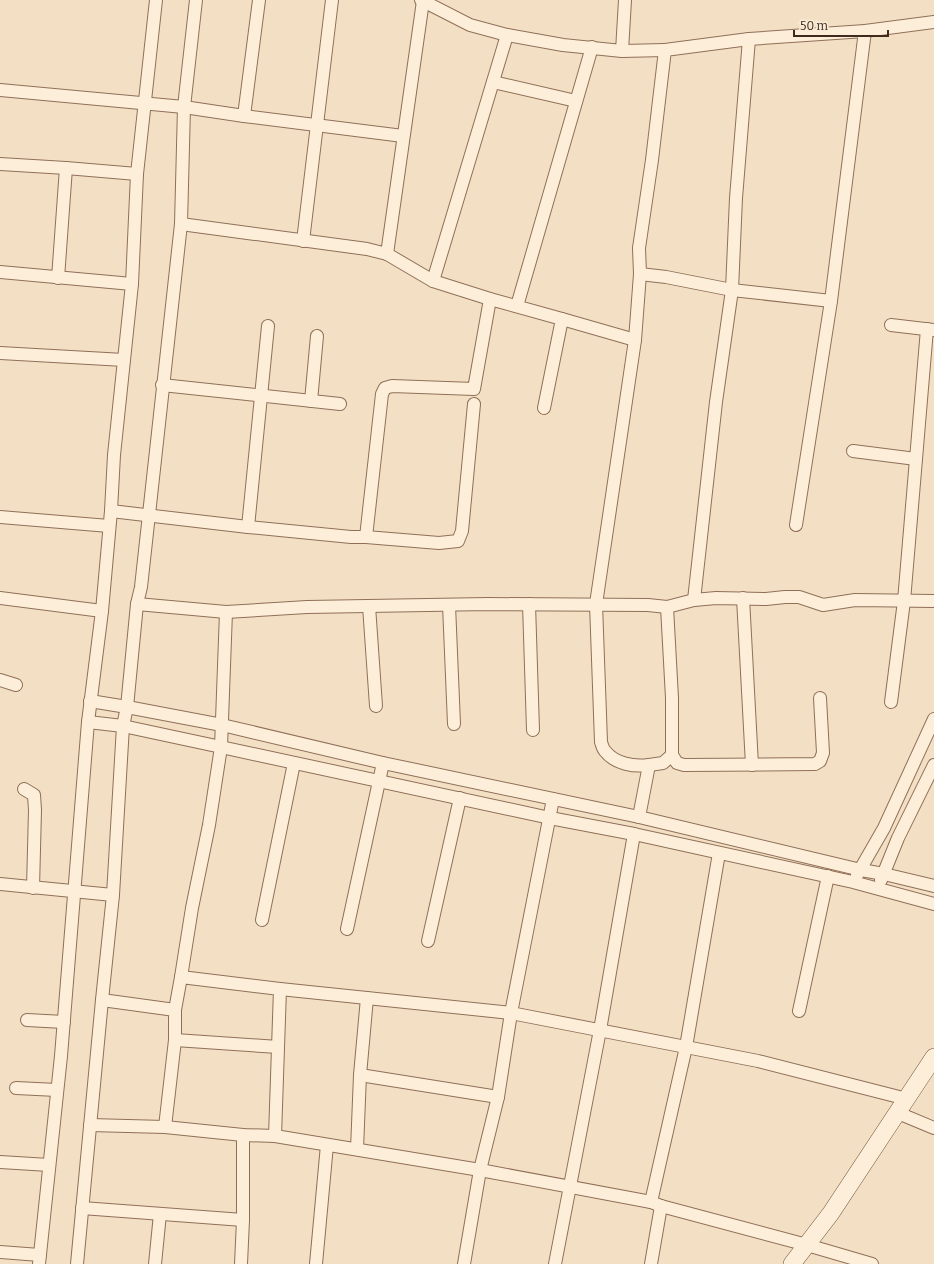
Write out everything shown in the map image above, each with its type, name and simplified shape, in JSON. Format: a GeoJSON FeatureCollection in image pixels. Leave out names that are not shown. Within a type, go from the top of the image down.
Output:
{"type":"FeatureCollection","features":[{"type":"Feature","properties":{"kind":"street"},"geometry":{"type":"LineString","coordinates":[[0,1252],[39,1260],[58,1090],[88,722],[102,611],[111,511],[114,455],[132,284],[137,174],[156,0]]}},
{"type":"Feature","properties":{"kind":"street"},"geometry":{"type":"LineString","coordinates":[[77,1264],[113,895],[124,726],[137,604],[141,587],[180,224],[184,107],[196,0]]}},
{"type":"Feature","properties":{"kind":"street"},"geometry":{"type":"LineString","coordinates":[[244,116],[259,0]]}},
{"type":"Feature","properties":{"kind":"street"},"geometry":{"type":"LineString","coordinates":[[302,241],[332,0]]}},
{"type":"Feature","properties":{"kind":"street"},"geometry":{"type":"LineString","coordinates":[[387,254],[422,0],[470,25],[507,35],[563,45],[622,50],[665,50],[749,39],[865,31],[934,22]]}},
{"type":"Feature","properties":{"kind":"street"},"geometry":{"type":"LineString","coordinates":[[622,50],[625,0]]}},
{"type":"Feature","properties":{"kind":"street"},"geometry":{"type":"LineString","coordinates":[[796,525],[831,301],[865,31]]}},
{"type":"Feature","properties":{"kind":"street"},"geometry":{"type":"LineString","coordinates":[[433,281],[507,35]]}},
{"type":"Feature","properties":{"kind":"street"},"geometry":{"type":"LineString","coordinates":[[694,600],[716,402],[732,290],[736,198],[749,39]]}},
{"type":"Feature","properties":{"kind":"street"},"geometry":{"type":"LineString","coordinates":[[517,306],[592,47]]}},
{"type":"Feature","properties":{"kind":"street"},"geometry":{"type":"LineString","coordinates":[[665,50],[652,160],[639,248],[640,274],[635,340],[596,604],[601,742],[605,751],[617,761],[635,766],[649,766],[663,763],[672,755]]}},
{"type":"Feature","properties":{"kind":"street"},"geometry":{"type":"LineString","coordinates":[[493,82],[576,101]]}},
{"type":"Feature","properties":{"kind":"street"},"geometry":{"type":"LineString","coordinates":[[0,90],[184,107],[403,136]]}},
{"type":"Feature","properties":{"kind":"street"},"geometry":{"type":"LineString","coordinates":[[0,170],[0,164],[137,174]]}},
{"type":"Feature","properties":{"kind":"street"},"geometry":{"type":"LineString","coordinates":[[58,278],[66,168]]}},
{"type":"Feature","properties":{"kind":"street"},"geometry":{"type":"LineString","coordinates":[[180,224],[367,249],[387,254],[433,281],[490,299],[635,340]]}},
{"type":"Feature","properties":{"kind":"street"},"geometry":{"type":"LineString","coordinates":[[0,272],[132,284]]}},
{"type":"Feature","properties":{"kind":"street"},"geometry":{"type":"LineString","coordinates":[[640,274],[666,277],[732,290],[831,301]]}},
{"type":"Feature","properties":{"kind":"street"},"geometry":{"type":"LineString","coordinates":[[366,536],[382,394],[385,388],[392,386],[474,389],[490,299]]}},
{"type":"Feature","properties":{"kind":"street"},"geometry":{"type":"LineString","coordinates":[[544,408],[562,319]]}},
{"type":"Feature","properties":{"kind":"street"},"geometry":{"type":"LineString","coordinates":[[891,325],[930,330],[916,459],[904,601],[891,702]]}},
{"type":"Feature","properties":{"kind":"street"},"geometry":{"type":"LineString","coordinates":[[248,528],[268,326]]}},
{"type":"Feature","properties":{"kind":"street"},"geometry":{"type":"LineString","coordinates":[[311,401],[317,336]]}},
{"type":"Feature","properties":{"kind":"street"},"geometry":{"type":"LineString","coordinates":[[0,353],[124,360]]}},
{"type":"Feature","properties":{"kind":"street"},"geometry":{"type":"LineString","coordinates":[[162,385],[340,404]]}},
{"type":"Feature","properties":{"kind":"street"},"geometry":{"type":"LineString","coordinates":[[111,511],[248,528],[351,537],[366,536],[439,543],[458,541],[462,531],[474,404]]}},
{"type":"Feature","properties":{"kind":"street"},"geometry":{"type":"LineString","coordinates":[[853,451],[916,459]]}},
{"type":"Feature","properties":{"kind":"street"},"geometry":{"type":"LineString","coordinates":[[0,517],[109,526]]}},
{"type":"Feature","properties":{"kind":"street"},"geometry":{"type":"LineString","coordinates":[[137,604],[226,612],[307,607],[449,604],[596,604],[667,607],[694,600],[716,598],[766,599],[799,597],[823,605],[855,600],[934,601]]}},
{"type":"Feature","properties":{"kind":"street"},"geometry":{"type":"LineString","coordinates":[[0,598],[102,611]]}},
{"type":"Feature","properties":{"kind":"street"},"geometry":{"type":"LineString","coordinates":[[743,598],[752,765]]}},
{"type":"Feature","properties":{"kind":"street"},"geometry":{"type":"LineString","coordinates":[[449,604],[454,724]]}},
{"type":"Feature","properties":{"kind":"street"},"geometry":{"type":"LineString","coordinates":[[529,604],[533,730]]}},
{"type":"Feature","properties":{"kind":"street"},"geometry":{"type":"LineString","coordinates":[[369,606],[376,706]]}},
{"type":"Feature","properties":{"kind":"street"},"geometry":{"type":"LineString","coordinates":[[667,607],[672,698],[672,755],[677,763],[684,765],[815,764],[820,761],[823,753],[820,698]]}},
{"type":"Feature","properties":{"kind":"street"},"geometry":{"type":"LineString","coordinates":[[166,1127],[175,1040],[175,1010],[192,908],[209,825],[221,747],[226,612]]}},
{"type":"Feature","properties":{"kind":"street"},"geometry":{"type":"LineString","coordinates":[[0,680],[16,685]]}},
{"type":"Feature","properties":{"kind":"street"},"geometry":{"type":"LineString","coordinates":[[90,701],[222,725],[382,763],[639,817],[934,886]]}},
{"type":"Feature","properties":{"kind":"street"},"geometry":{"type":"LineString","coordinates":[[853,882],[884,828],[934,719]]}},
{"type":"Feature","properties":{"kind":"street"},"geometry":{"type":"LineString","coordinates":[[88,722],[124,726],[550,818],[634,834],[719,854],[828,876],[934,904]]}},
{"type":"Feature","properties":{"kind":"street"},"geometry":{"type":"LineString","coordinates":[[262,920],[294,763]]}},
{"type":"Feature","properties":{"kind":"street"},"geometry":{"type":"LineString","coordinates":[[348,929],[382,763]]}},
{"type":"Feature","properties":{"kind":"street"},"geometry":{"type":"LineString","coordinates":[[876,889],[884,874],[898,838],[934,765]]}},
{"type":"Feature","properties":{"kind":"street"},"geometry":{"type":"LineString","coordinates":[[639,817],[649,766]]}},
{"type":"Feature","properties":{"kind":"street"},"geometry":{"type":"LineString","coordinates":[[24,789],[34,795],[34,888]]}},
{"type":"Feature","properties":{"kind":"street"},"geometry":{"type":"LineString","coordinates":[[428,941],[460,798]]}},
{"type":"Feature","properties":{"kind":"street"},"geometry":{"type":"LineString","coordinates":[[464,1264],[480,1170],[498,1097],[511,1013],[554,798]]}},
{"type":"Feature","properties":{"kind":"street"},"geometry":{"type":"LineString","coordinates":[[555,1264],[600,1030],[634,834]]}},
{"type":"Feature","properties":{"kind":"street"},"geometry":{"type":"LineString","coordinates":[[651,1264],[656,1204],[686,1047],[719,854]]}},
{"type":"Feature","properties":{"kind":"street"},"geometry":{"type":"LineString","coordinates":[[799,1011],[828,876]]}},
{"type":"Feature","properties":{"kind":"street"},"geometry":{"type":"LineString","coordinates":[[0,884],[113,895]]}},
{"type":"Feature","properties":{"kind":"street"},"geometry":{"type":"LineString","coordinates":[[181,977],[511,1013],[758,1061],[907,1099]]}},
{"type":"Feature","properties":{"kind":"street"},"geometry":{"type":"LineString","coordinates":[[275,1136],[280,989]]}},
{"type":"Feature","properties":{"kind":"street"},"geometry":{"type":"LineString","coordinates":[[357,1149],[360,1075],[368,998]]}},
{"type":"Feature","properties":{"kind":"street"},"geometry":{"type":"LineString","coordinates":[[102,1000],[175,1010]]}},
{"type":"Feature","properties":{"kind":"street"},"geometry":{"type":"LineString","coordinates":[[27,1020],[64,1022]]}},
{"type":"Feature","properties":{"kind":"street"},"geometry":{"type":"LineString","coordinates":[[175,1040],[278,1046]]}},
{"type":"Feature","properties":{"kind":"street"},"geometry":{"type":"LineString","coordinates":[[792,1264],[831,1213],[873,1148],[933,1061]]}},
{"type":"Feature","properties":{"kind":"street"},"geometry":{"type":"LineString","coordinates":[[360,1075],[498,1097]]}},
{"type":"Feature","properties":{"kind":"street"},"geometry":{"type":"LineString","coordinates":[[16,1088],[58,1090]]}},
{"type":"Feature","properties":{"kind":"street"},"geometry":{"type":"LineString","coordinates":[[898,1113],[934,1128]]}},
{"type":"Feature","properties":{"kind":"street"},"geometry":{"type":"LineString","coordinates":[[90,1125],[166,1127],[243,1135],[275,1136],[480,1170],[656,1204],[807,1244],[872,1264]]}},
{"type":"Feature","properties":{"kind":"street"},"geometry":{"type":"LineString","coordinates":[[241,1264],[243,1220],[243,1135]]}},
{"type":"Feature","properties":{"kind":"street"},"geometry":{"type":"LineString","coordinates":[[316,1264],[327,1145]]}},
{"type":"Feature","properties":{"kind":"street"},"geometry":{"type":"LineString","coordinates":[[0,1162],[49,1165]]}},
{"type":"Feature","properties":{"kind":"street"},"geometry":{"type":"LineString","coordinates":[[82,1208],[243,1220]]}},
{"type":"Feature","properties":{"kind":"street"},"geometry":{"type":"LineString","coordinates":[[155,1264],[160,1214]]}}]}
